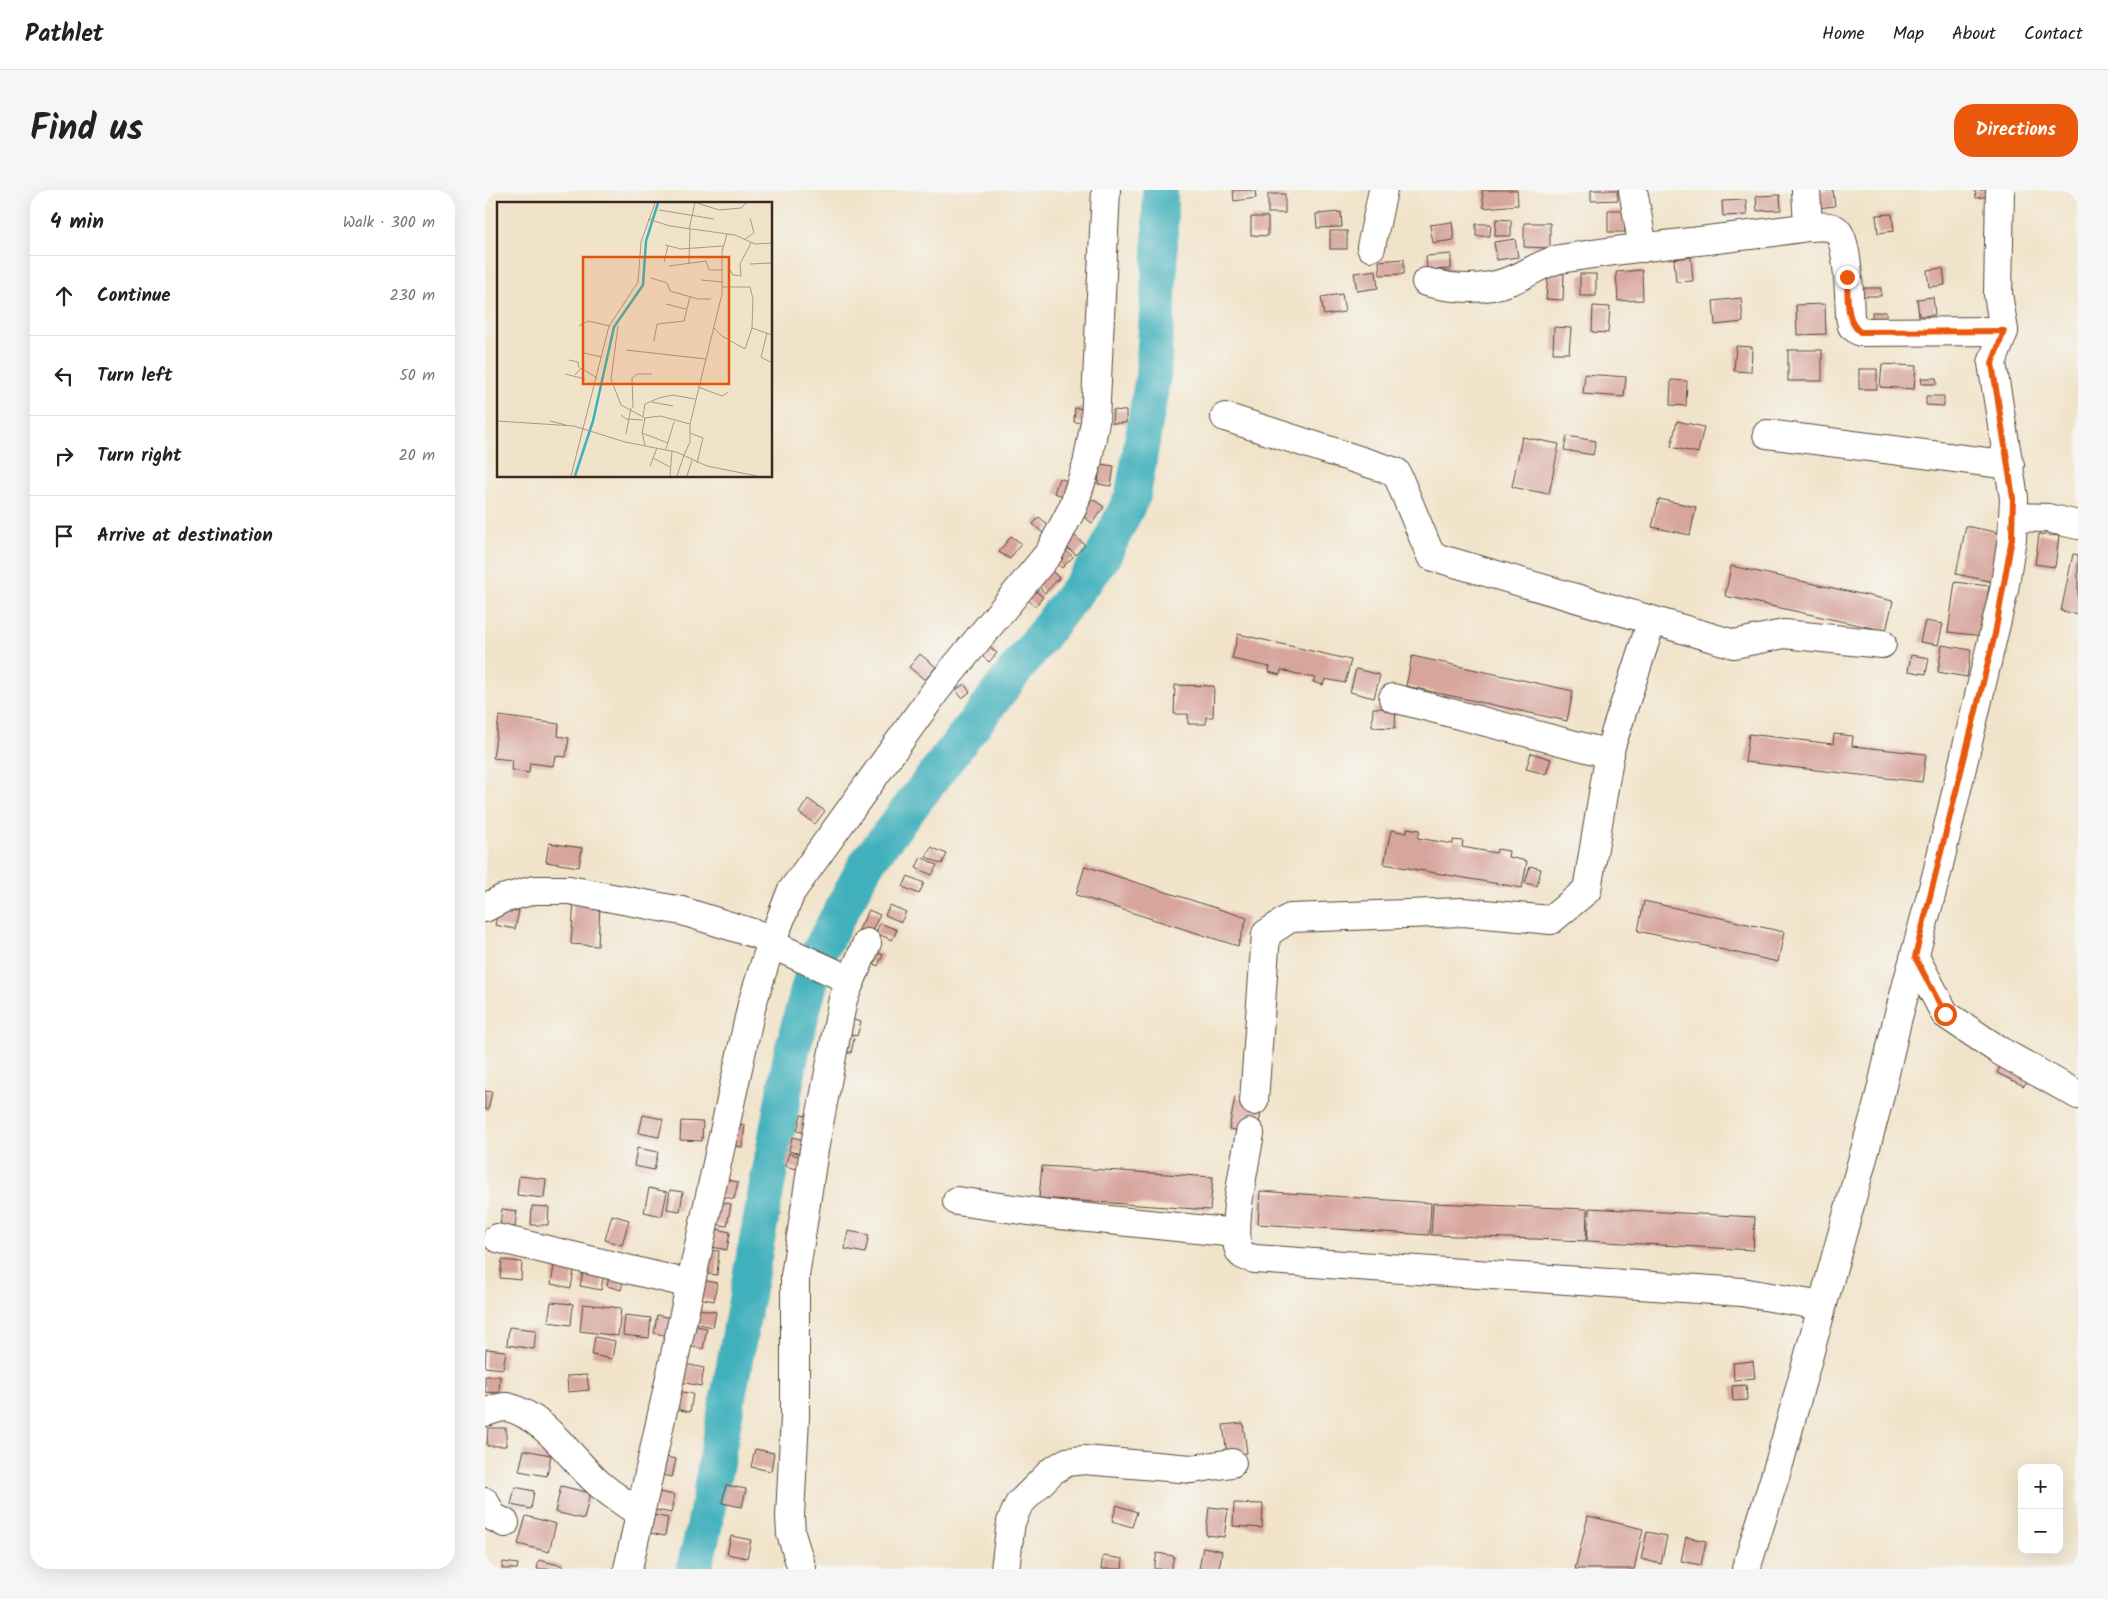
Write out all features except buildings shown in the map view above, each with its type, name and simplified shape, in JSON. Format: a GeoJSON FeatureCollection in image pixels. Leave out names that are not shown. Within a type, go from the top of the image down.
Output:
{"type":"FeatureCollection","features":[{"type":"Feature","properties":{"kind":"street"},"geometry":{"type":"LineString","coordinates":[[628,1569],[752,1004],[771,942],[791,892],[819,850],[937,689],[1049,553],[1073,507],[1087,464],[1095,422],[1106,190]]}},
{"type":"Feature","properties":{"kind":"street"},"geometry":{"type":"LineString","coordinates":[[1371,248],[1383,190]]}},
{"type":"Feature","properties":{"kind":"street"},"geometry":{"type":"LineString","coordinates":[[1633,190],[1643,248]]}},
{"type":"Feature","properties":{"kind":"street"},"geometry":{"type":"LineString","coordinates":[[1806,190],[1808,226]]}},
{"type":"Feature","properties":{"kind":"street"},"geometry":{"type":"LineString","coordinates":[[1745,1569],[1779,1464],[1892,1047],[1897,1020],[1915,957],[1995,634],[2012,538],[2013,517],[2009,465],[1992,363],[2004,331],[1998,294],[2000,190]]}},
{"type":"Feature","properties":{"kind":"street"},"geometry":{"type":"LineString","coordinates":[[1426,282],[1444,287],[1464,288],[1489,285],[1511,281],[1558,260],[1808,226],[1829,228],[1840,234],[1852,326],[1860,332],[2004,331]]}},
{"type":"Feature","properties":{"kind":"street"},"geometry":{"type":"LineString","coordinates":[[1225,417],[1397,472],[1431,556],[1734,644],[1784,634],[1881,644]]}},
{"type":"Feature","properties":{"kind":"street"},"geometry":{"type":"LineString","coordinates":[[1767,434],[2009,465]]}},
{"type":"Feature","properties":{"kind":"street"},"geometry":{"type":"LineString","coordinates":[[2013,517],[2048,518],[2078,525]]}},
{"type":"Feature","properties":{"kind":"street"},"geometry":{"type":"LineString","coordinates":[[1255,1101],[1266,934],[1290,918],[1463,912],[1551,920],[1587,890],[1610,754],[1652,620]]}},
{"type":"Feature","properties":{"kind":"street"},"geometry":{"type":"LineString","coordinates":[[1393,698],[1610,754]]}},
{"type":"Feature","properties":{"kind":"street"},"geometry":{"type":"LineString","coordinates":[[485,908],[502,899],[534,890],[569,890],[682,911],[771,942],[805,960],[842,976]]}},
{"type":"Feature","properties":{"kind":"street"},"geometry":{"type":"LineString","coordinates":[[802,1569],[791,1534],[790,1516],[795,1417],[795,1276],[814,1150],[843,999],[842,976],[867,943]]}},
{"type":"Feature","properties":{"kind":"street"},"geometry":{"type":"LineString","coordinates":[[1915,957],[1945,1014],[2000,1052],[2078,1095]]}},
{"type":"Feature","properties":{"kind":"street"},"geometry":{"type":"LineString","coordinates":[[1250,1133],[1236,1233],[1239,1251],[1244,1256],[1255,1259],[1742,1292],[1822,1306]]}},
{"type":"Feature","properties":{"kind":"street"},"geometry":{"type":"LineString","coordinates":[[957,1201],[1050,1214],[1236,1233]]}},
{"type":"Feature","properties":{"kind":"street"},"geometry":{"type":"LineString","coordinates":[[497,1238],[690,1284]]}},
{"type":"Feature","properties":{"kind":"street"},"geometry":{"type":"LineString","coordinates":[[485,1412],[497,1407],[506,1407],[520,1412],[539,1424],[553,1434],[573,1459],[599,1484],[640,1514]]}},
{"type":"Feature","properties":{"kind":"street"},"geometry":{"type":"LineString","coordinates":[[1005,1569],[1011,1522],[1019,1504],[1052,1471],[1067,1462],[1084,1460],[1192,1469],[1231,1463]]}},
{"type":"Feature","properties":{"kind":"street"},"geometry":{"type":"LineString","coordinates":[[485,1502],[493,1517],[505,1523]]}},
{"type":"Feature","properties":{"kind":"waterway"},"geometry":{"type":"LineString","coordinates":[[694,1569],[704,1528],[791,1055],[817,956],[866,864],[1102,558],[1133,495],[1153,376],[1160,265],[1160,190]]}},
{"type":"Feature","properties":{"kind":"route"},"geometry":{"type":"LineString","coordinates":[[1847,277],[1852,326],[1860,332],[2004,331],[1992,363],[2013,498],[2012,538],[1995,634],[1915,957],[1945,1014]]}}]}
